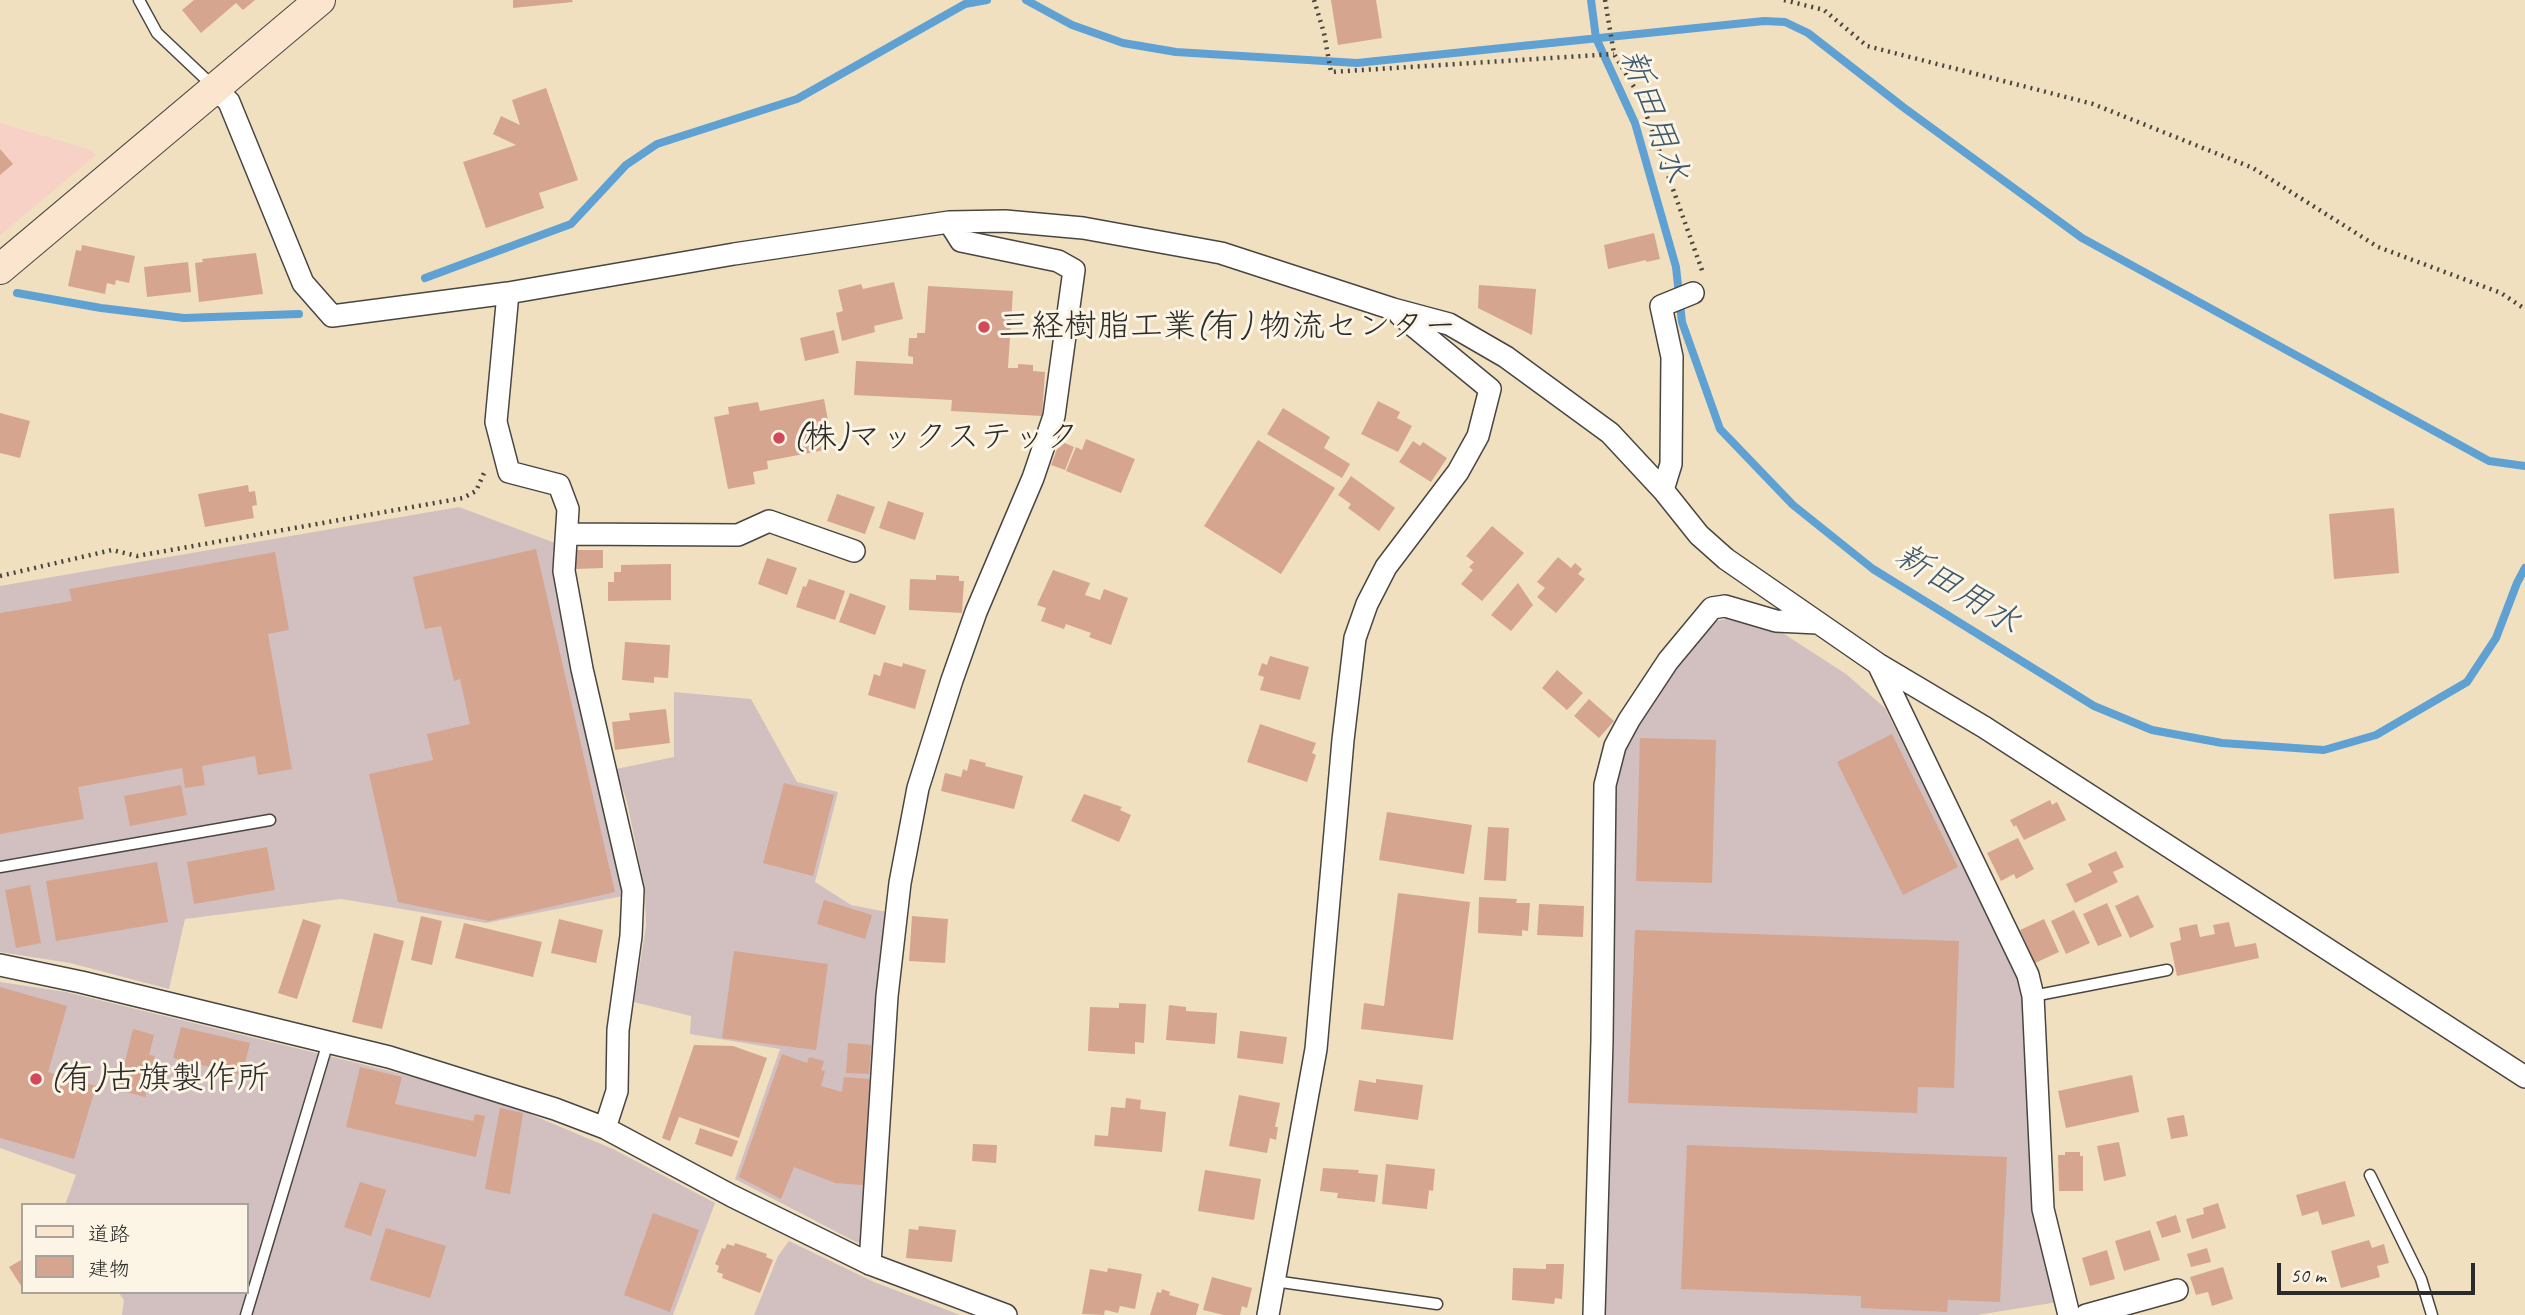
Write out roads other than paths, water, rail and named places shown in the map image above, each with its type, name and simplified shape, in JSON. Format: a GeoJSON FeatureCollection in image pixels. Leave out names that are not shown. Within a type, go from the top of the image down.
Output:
{"type":"FeatureCollection","features":[{"type":"Feature","properties":{"kind":"main road"},"geometry":{"type":"LineString","coordinates":[[0,269],[320,0]]}},
{"type":"Feature","properties":{"kind":"street"},"geometry":{"type":"LineString","coordinates":[[215,88],[229,102],[303,283],[331,316],[509,293],[734,254],[949,222],[1005,221],[1083,228],[1221,253],[1393,309],[1449,324],[1506,357],[1610,433],[1664,490],[1699,535],[1726,559],[1878,664],[1996,734],[2525,1077]]}},
{"type":"Feature","properties":{"kind":"street"},"geometry":{"type":"LineString","coordinates":[[870,1264],[887,996],[900,883],[918,788],[976,612],[1033,478],[1054,416],[1074,270],[1058,261],[961,241],[949,222]]}},
{"type":"Feature","properties":{"kind":"street"},"geometry":{"type":"LineString","coordinates":[[1664,490],[1671,464],[1672,357],[1661,306],[1699,286]]}},
{"type":"Feature","properties":{"kind":"street"},"geometry":{"type":"LineString","coordinates":[[509,293],[496,422],[509,472],[559,485],[568,509],[564,570],[582,669],[633,890],[631,936],[618,1030],[617,1091],[605,1128]]}},
{"type":"Feature","properties":{"kind":"street"},"geometry":{"type":"LineString","coordinates":[[1268,1315],[1316,1049],[1343,740],[1355,638],[1367,604],[1386,567],[1458,472],[1478,436],[1490,389],[1393,309]]}},
{"type":"Feature","properties":{"kind":"street"},"geometry":{"type":"LineString","coordinates":[[567,534],[738,535],[769,521],[854,551]]}},
{"type":"Feature","properties":{"kind":"street"},"geometry":{"type":"LineString","coordinates":[[1594,1315],[1602,1041],[1605,785],[1615,746],[1668,661],[1712,608],[1725,606],[1776,621],[1818,623]]}},
{"type":"Feature","properties":{"kind":"street"},"geometry":{"type":"LineString","coordinates":[[1878,664],[2028,975],[2033,996],[2043,1209],[2070,1315]]}},
{"type":"Feature","properties":{"kind":"street"},"geometry":{"type":"LineString","coordinates":[[0,965],[389,1057],[555,1109],[605,1128],[732,1196],[870,1264],[1006,1315]]}},
{"type":"Feature","properties":{"kind":"street"},"geometry":{"type":"LineString","coordinates":[[2086,1315],[2177,1290]]}},
{"type":"Feature","properties":{"kind":"lane"},"geometry":{"type":"LineString","coordinates":[[139,0],[158,33],[215,88]]}},
{"type":"Feature","properties":{"kind":"lane"},"geometry":{"type":"LineString","coordinates":[[0,867],[270,820]]}},
{"type":"Feature","properties":{"kind":"lane"},"geometry":{"type":"LineString","coordinates":[[2033,996],[2167,971]]}},
{"type":"Feature","properties":{"kind":"lane"},"geometry":{"type":"LineString","coordinates":[[246,1315],[328,1042]]}},
{"type":"Feature","properties":{"kind":"lane"},"geometry":{"type":"LineString","coordinates":[[2371,1175],[2421,1279],[2432,1315]]}},
{"type":"Feature","properties":{"kind":"lane"},"geometry":{"type":"LineString","coordinates":[[1274,1281],[1437,1304]]}},
{"type":"Feature","properties":{"kind":"waterway"},"geometry":{"type":"LineString","coordinates":[[425,278],[571,224],[626,165],[657,144],[797,99],[965,4],[987,0]]}},
{"type":"Feature","properties":{"kind":"waterway"},"geometry":{"type":"LineString","coordinates":[[1026,0],[1072,25],[1123,43],[1176,52],[1357,63],[1764,21],[1785,22],[1808,33],[1903,107],[2082,238],[2489,461],[2525,466]]}},
{"type":"Feature","properties":{"kind":"waterway","name":"新田用水"},"geometry":{"type":"LineString","coordinates":[[1591,0],[1596,38],[1635,123],[1676,267],[1682,322],[1720,429],[1793,505],[1873,569],[2094,706],[2152,730],[2222,743],[2324,750],[2376,735],[2467,682],[2496,638],[2525,568]]}},
{"type":"Feature","properties":{"kind":"waterway"},"geometry":{"type":"LineString","coordinates":[[17,293],[101,308],[184,318],[299,314]]}},
{"type":"Feature","properties":{"kind":"place","name":"三経樹脂工業(有) 物流センター"},"geometry":{"type":"Point","coordinates":[984,327]}},
{"type":"Feature","properties":{"kind":"place","name":"(株)マックステック"},"geometry":{"type":"Point","coordinates":[779,438]}},
{"type":"Feature","properties":{"kind":"place","name":"(有)古旗製作所"},"geometry":{"type":"Point","coordinates":[36,1079]}}]}
